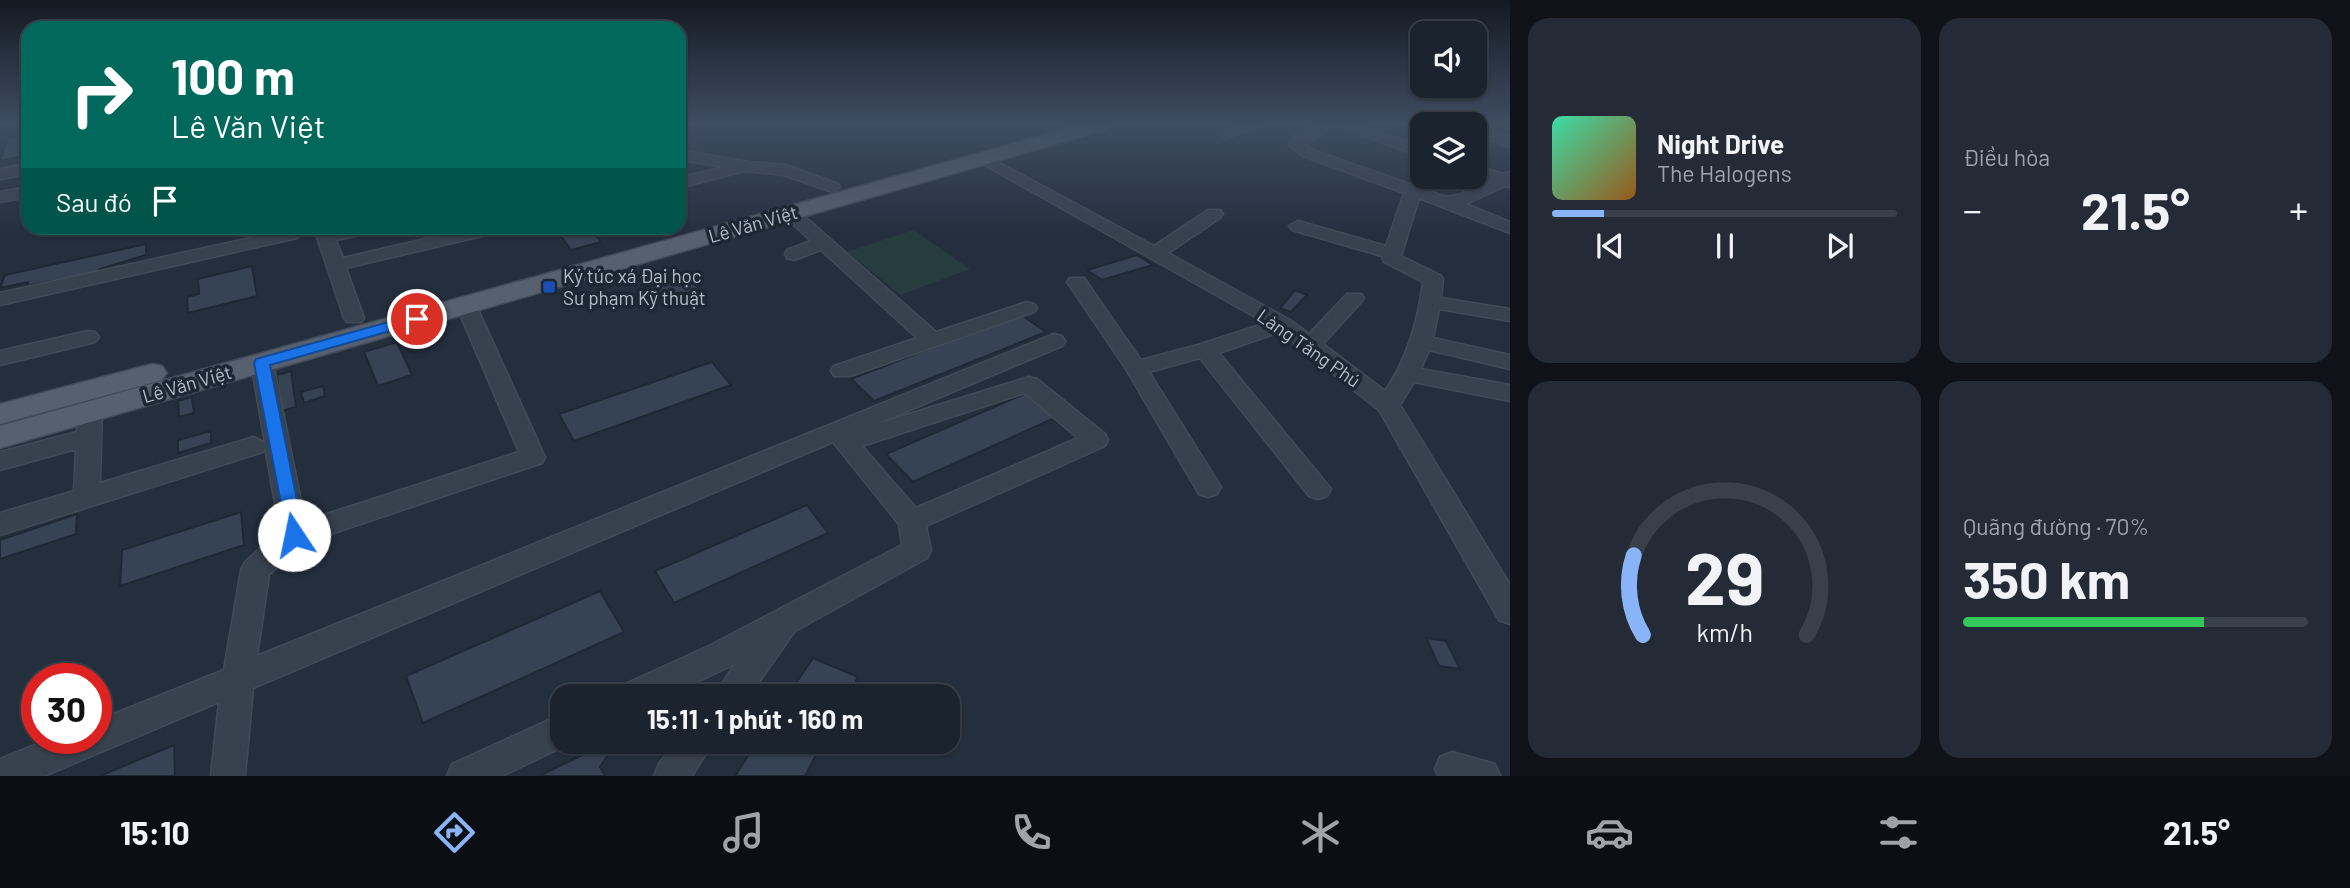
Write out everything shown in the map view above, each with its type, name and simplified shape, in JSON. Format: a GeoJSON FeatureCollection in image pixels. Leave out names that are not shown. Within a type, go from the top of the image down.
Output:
{"type":"FeatureCollection","features":[{"type":"Feature","properties":{"kind":"main road","name":"Lê Văn Việt"},"geometry":{"type":"LineString","coordinates":[[686,230],[832,187],[944,161]]}},
{"type":"Feature","properties":{"kind":"main road","name":"Lê Văn Việt"},"geometry":{"type":"LineString","coordinates":[[1,460],[89,424],[262,363],[356,326],[466,305],[790,213],[952,161]]}},
{"type":"Feature","properties":{"kind":"main road","name":"Lê Văn Việt"},"geometry":{"type":"LineString","coordinates":[[0,414],[356,326],[668,235]]}},
{"type":"Feature","properties":{"kind":"street"},"geometry":{"type":"LineString","coordinates":[[715,161],[801,174],[832,187]]}},
{"type":"Feature","properties":{"kind":"street","name":"Làng Tăng Phú"},"geometry":{"type":"LineString","coordinates":[[988,161],[1283,324],[1388,405],[1510,611]]}},
{"type":"Feature","properties":{"kind":"street"},"geometry":{"type":"LineString","coordinates":[[1330,161],[1510,228]]}},
{"type":"Feature","properties":{"kind":"street"},"geometry":{"type":"LineString","coordinates":[[686,181],[748,167]]}},
{"type":"Feature","properties":{"kind":"street"},"geometry":{"type":"LineString","coordinates":[[0,174],[21,170]]}},
{"type":"Feature","properties":{"kind":"street"},"geometry":{"type":"LineString","coordinates":[[1487,173],[1508,179]]}},
{"type":"Feature","properties":{"kind":"street"},"geometry":{"type":"LineString","coordinates":[[1446,202],[1462,200],[1508,179]]}},
{"type":"Feature","properties":{"kind":"street"},"geometry":{"type":"LineString","coordinates":[[1388,405],[1409,374],[1421,342],[1431,302],[1433,279],[1391,258],[1413,192]]}},
{"type":"Feature","properties":{"kind":"street"},"geometry":{"type":"LineString","coordinates":[[0,197],[21,193]]}},
{"type":"Feature","properties":{"kind":"street"},"geometry":{"type":"LineString","coordinates":[[790,213],[932,340]]}},
{"type":"Feature","properties":{"kind":"street"},"geometry":{"type":"LineString","coordinates":[[1154,254],[1214,214]]}},
{"type":"Feature","properties":{"kind":"street"},"geometry":{"type":"LineString","coordinates":[[1297,226],[1391,253]]}},
{"type":"Feature","properties":{"kind":"street"},"geometry":{"type":"LineString","coordinates":[[0,299],[287,235]]}},
{"type":"Feature","properties":{"kind":"street"},"geometry":{"type":"LineString","coordinates":[[326,235],[356,326]]}},
{"type":"Feature","properties":{"kind":"street"},"geometry":{"type":"LineString","coordinates":[[336,265],[463,235]]}},
{"type":"Feature","properties":{"kind":"street"},"geometry":{"type":"LineString","coordinates":[[794,254],[823,243]]}},
{"type":"Feature","properties":{"kind":"street"},"geometry":{"type":"LineString","coordinates":[[1077,282],[1136,368],[1208,487]]}},
{"type":"Feature","properties":{"kind":"street"},"geometry":{"type":"LineString","coordinates":[[1311,345],[1354,298]]}},
{"type":"Feature","properties":{"kind":"street"},"geometry":{"type":"LineString","coordinates":[[1431,302],[1510,315]]}},
{"type":"Feature","properties":{"kind":"street"},"geometry":{"type":"LineString","coordinates":[[228,776],[237,681],[255,570],[294,535],[533,457],[466,305]]}},
{"type":"Feature","properties":{"kind":"street"},"geometry":{"type":"LineString","coordinates":[[842,371],[1027,308]]}},
{"type":"Feature","properties":{"kind":"street"},"geometry":{"type":"LineString","coordinates":[[1136,368],[1205,350],[1283,324]]}},
{"type":"Feature","properties":{"kind":"street"},"geometry":{"type":"LineString","coordinates":[[0,358],[88,337]]}},
{"type":"Feature","properties":{"kind":"street"},"geometry":{"type":"LineString","coordinates":[[112,732],[756,462],[1054,341]]}},
{"type":"Feature","properties":{"kind":"street"},"geometry":{"type":"LineString","coordinates":[[1421,342],[1510,362]]}},
{"type":"Feature","properties":{"kind":"street"},"geometry":{"type":"LineString","coordinates":[[1205,350],[1318,489]]}},
{"type":"Feature","properties":{"kind":"street"},"geometry":{"type":"LineString","coordinates":[[262,363],[294,535]]}},
{"type":"Feature","properties":{"kind":"street"},"geometry":{"type":"LineString","coordinates":[[1409,374],[1510,393]]}},
{"type":"Feature","properties":{"kind":"street"},"geometry":{"type":"LineString","coordinates":[[660,684],[720,656],[917,550],[912,521],[845,443],[1029,384],[1096,440],[912,521]]}},
{"type":"Feature","properties":{"kind":"street"},"geometry":{"type":"LineString","coordinates":[[87,497],[89,424]]}},
{"type":"Feature","properties":{"kind":"street"},"geometry":{"type":"LineString","coordinates":[[0,524],[254,446]]}},
{"type":"Feature","properties":{"kind":"street"},"geometry":{"type":"LineString","coordinates":[[739,684],[786,620]]}},
{"type":"Feature","properties":{"kind":"street"},"geometry":{"type":"LineString","coordinates":[[464,776],[550,736]]}},
{"type":"Feature","properties":{"kind":"street"},"geometry":{"type":"LineString","coordinates":[[2,776],[56,754]]}},
{"type":"Feature","properties":{"kind":"street"},"geometry":{"type":"LineString","coordinates":[[671,776],[687,754]]}},
{"type":"Feature","properties":{"kind":"green space"},"geometry":{"type":"Polygon","coordinates":[[[913,230],[970,269],[901,295],[847,252],[913,230]]]}},
{"type":"Feature","properties":{"kind":"building"},"geometry":{"type":"Polygon","coordinates":[[[560,235],[596,235],[601,242],[571,250],[560,235]]]}},
{"type":"Feature","properties":{"kind":"building"},"geometry":{"type":"Polygon","coordinates":[[[146,244],[146,255],[100,269],[99,273],[52,284],[52,281],[27,286],[28,282],[0,288],[5,275],[146,244]]]}},
{"type":"Feature","properties":{"kind":"building"},"geometry":{"type":"Polygon","coordinates":[[[1137,255],[1153,265],[1102,280],[1087,270],[1137,255]]]}},
{"type":"Feature","properties":{"kind":"building"},"geometry":{"type":"Polygon","coordinates":[[[252,266],[257,296],[188,313],[187,297],[199,294],[198,279],[252,266]]]}},
{"type":"Feature","properties":{"kind":"building"},"geometry":{"type":"Polygon","coordinates":[[[689,276],[700,290],[656,303],[645,288],[689,276]]]}},
{"type":"Feature","properties":{"kind":"building"},"geometry":{"type":"Polygon","coordinates":[[[1295,290],[1307,295],[1291,312],[1280,308],[1295,290]]]}},
{"type":"Feature","properties":{"kind":"building"},"geometry":{"type":"Polygon","coordinates":[[[1020,314],[1046,332],[874,401],[851,379],[1020,314]]]}},
{"type":"Feature","properties":{"kind":"building"},"geometry":{"type":"Polygon","coordinates":[[[397,342],[412,375],[378,386],[364,352],[397,342]]]}},
{"type":"Feature","properties":{"kind":"building"},"geometry":{"type":"Polygon","coordinates":[[[712,362],[731,385],[574,441],[559,414],[712,362]]]}},
{"type":"Feature","properties":{"kind":"building"},"geometry":{"type":"Polygon","coordinates":[[[291,371],[296,407],[281,411],[277,375],[291,371]]]}},
{"type":"Feature","properties":{"kind":"building"},"geometry":{"type":"Polygon","coordinates":[[[323,386],[325,396],[304,403],[301,392],[323,386]]]}},
{"type":"Feature","properties":{"kind":"building"},"geometry":{"type":"Polygon","coordinates":[[[1029,392],[1059,416],[913,482],[886,454],[1029,392]]]}},
{"type":"Feature","properties":{"kind":"building"},"geometry":{"type":"Polygon","coordinates":[[[192,397],[194,413],[179,417],[178,401],[192,397]]]}},
{"type":"Feature","properties":{"kind":"building"},"geometry":{"type":"Polygon","coordinates":[[[211,431],[211,443],[178,453],[178,440],[211,431]]]}},
{"type":"Feature","properties":{"kind":"building"},"geometry":{"type":"Polygon","coordinates":[[[807,505],[828,533],[674,603],[655,571],[807,505]]]}},
{"type":"Feature","properties":{"kind":"building"},"geometry":{"type":"Polygon","coordinates":[[[241,512],[244,545],[120,586],[122,550],[241,512]]]}},
{"type":"Feature","properties":{"kind":"building"},"geometry":{"type":"Polygon","coordinates":[[[77,514],[76,534],[0,559],[0,540],[77,514]]]}},
{"type":"Feature","properties":{"kind":"building"},"geometry":{"type":"Polygon","coordinates":[[[600,591],[624,632],[423,723],[406,676],[600,591]]]}},
{"type":"Feature","properties":{"kind":"building"},"geometry":{"type":"Polygon","coordinates":[[[1426,638],[1446,641],[1460,669],[1439,666],[1426,638]]]}},
{"type":"Feature","properties":{"kind":"building"},"geometry":{"type":"Polygon","coordinates":[[[813,658],[858,677],[854,684],[795,684],[813,658]]]}},
{"type":"Feature","properties":{"kind":"building"},"geometry":{"type":"Polygon","coordinates":[[[174,745],[175,776],[100,776],[174,745]]]}},
{"type":"Feature","properties":{"kind":"building"},"geometry":{"type":"Polygon","coordinates":[[[584,754],[608,755],[600,767],[605,776],[539,776],[584,754]]]}},
{"type":"Feature","properties":{"kind":"building"},"geometry":{"type":"Polygon","coordinates":[[[749,754],[817,754],[805,776],[735,776],[749,754]]]}},
{"type":"Feature","properties":{"kind":"place","name":"Ký túc xá Đại học Sư phạm Kỹ thuật"},"geometry":{"type":"Point","coordinates":[549,287]}},
{"type":"Feature","properties":{"kind":"route"},"geometry":{"type":"LineString","coordinates":[[294,535],[262,363],[417,319]]}}]}
